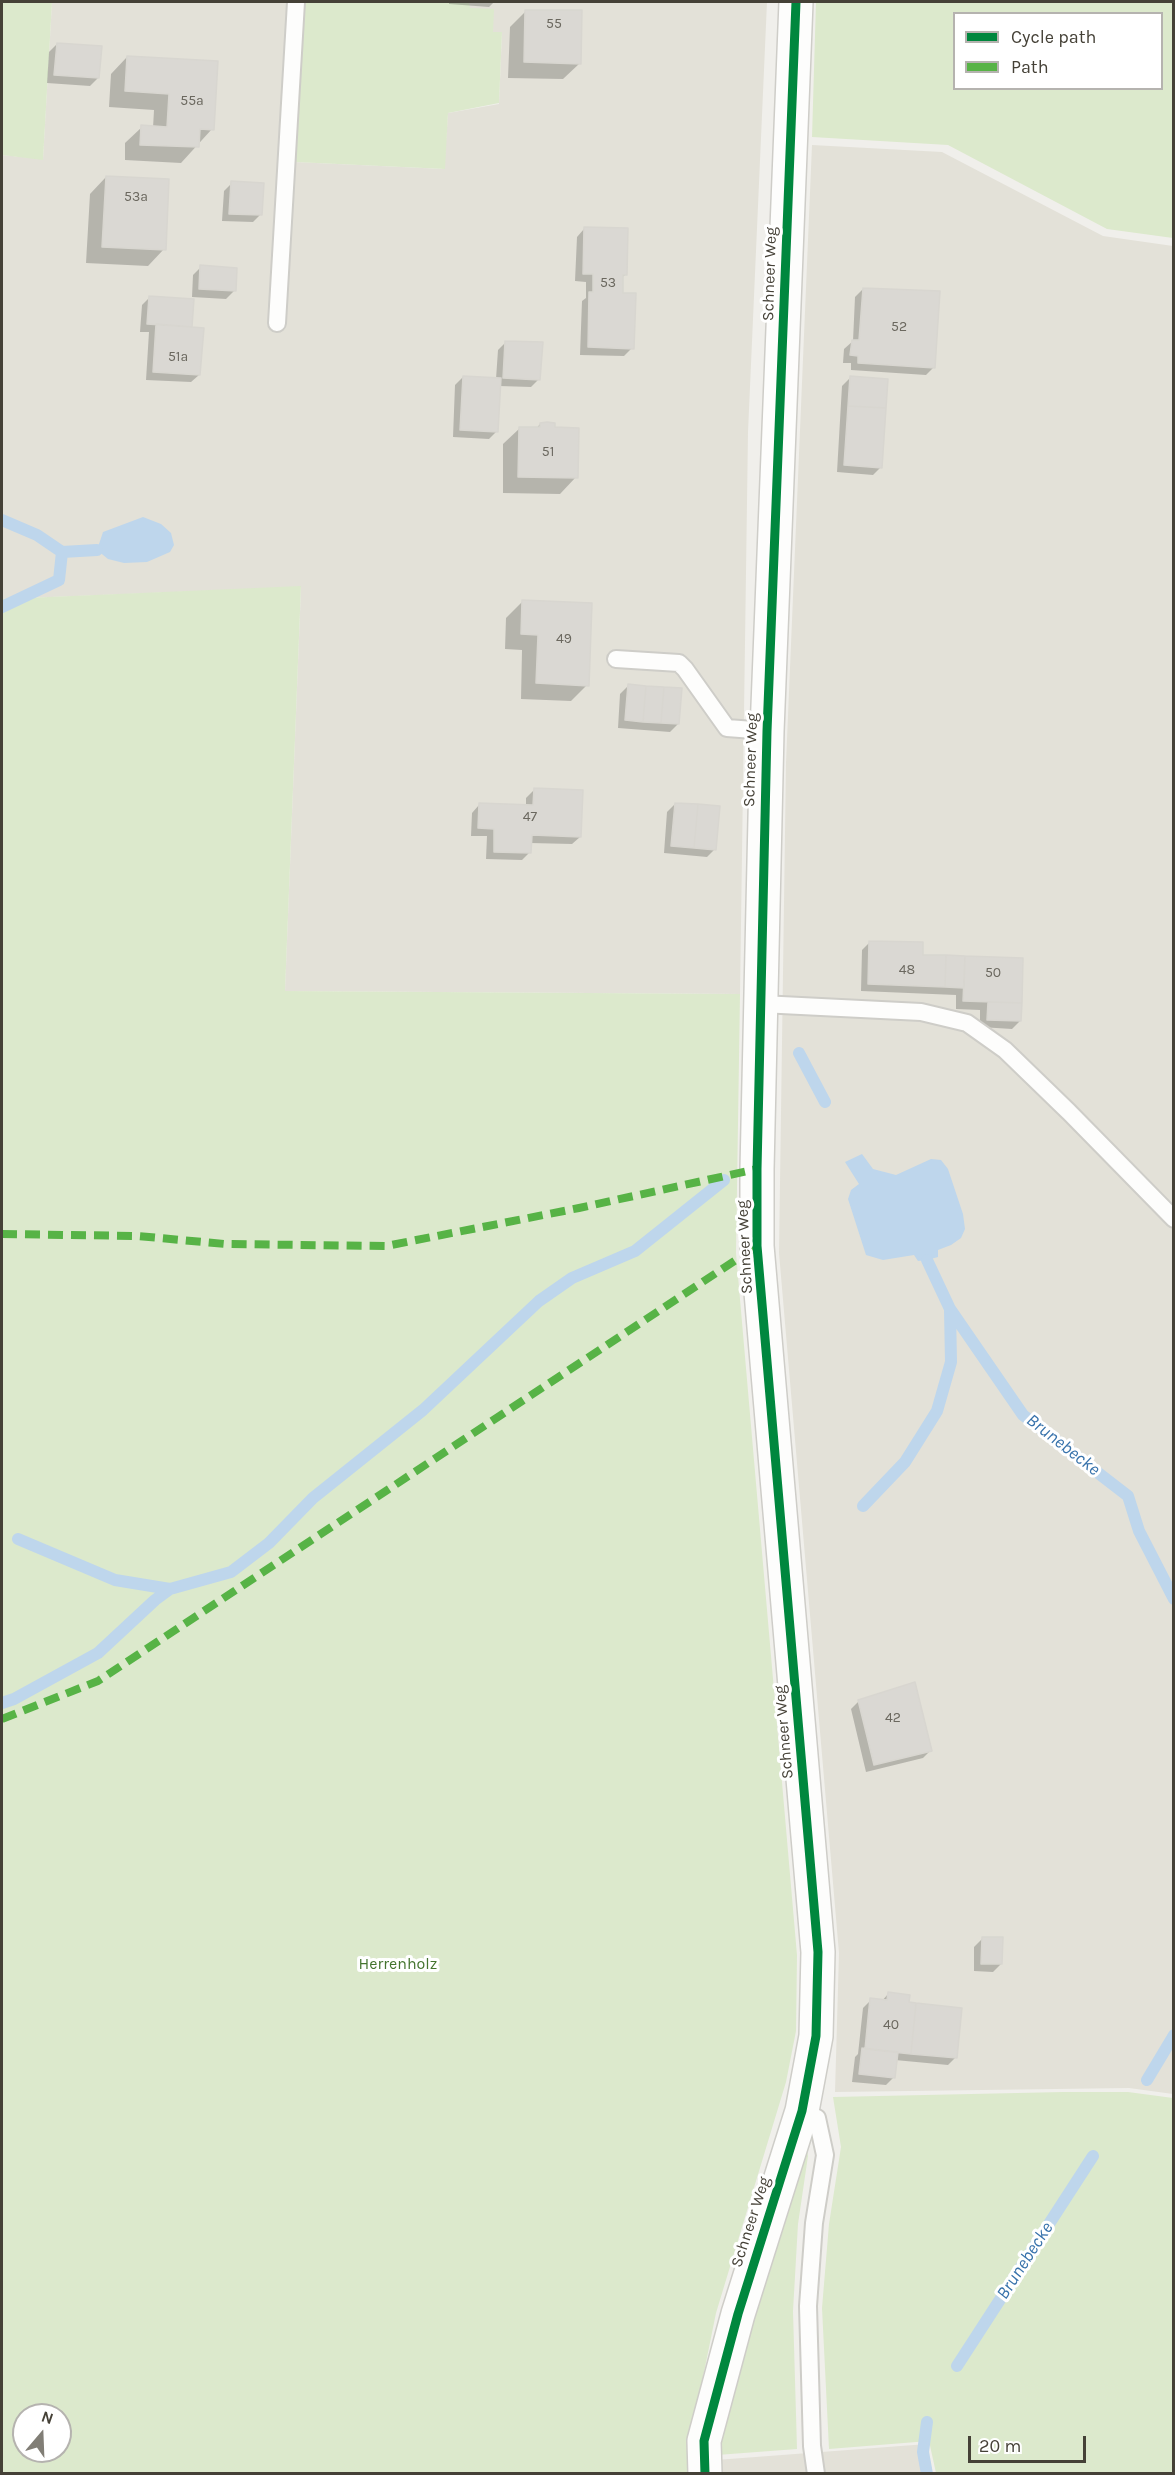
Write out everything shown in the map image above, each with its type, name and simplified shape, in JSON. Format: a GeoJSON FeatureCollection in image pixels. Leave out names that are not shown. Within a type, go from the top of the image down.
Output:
{"type":"FeatureCollection","features":[{"type":"Feature","properties":{"kind":"street","name":"Schneer Weg"},"geometry":{"type":"LineString","coordinates":[[705,2474],[704,2441],[735,2326],[802,2111],[816,2036],[818,1952],[757,1246],[767,731],[796,2]]}},
{"type":"Feature","properties":{"kind":"lane"},"geometry":{"type":"LineString","coordinates":[[277,323],[296,2]]}},
{"type":"Feature","properties":{"kind":"lane"},"geometry":{"type":"LineString","coordinates":[[616,659],[679,663],[686,669],[727,728],[767,731]]}},
{"type":"Feature","properties":{"kind":"lane"},"geometry":{"type":"LineString","coordinates":[[761,1004],[921,1012],[967,1023],[1013,1058],[1070,1112],[1173,1219]]}},
{"type":"Feature","properties":{"kind":"lane"},"geometry":{"type":"LineString","coordinates":[[802,2111],[817,2118],[825,2155],[814,2223],[808,2306],[812,2446],[816,2474]]}},
{"type":"Feature","properties":{"kind":"shaded area"},"geometry":{"type":"Polygon","coordinates":[[[52,2],[304,2],[295,162],[444,169],[448,113],[499,104],[502,32],[493,32],[469,8],[469,2],[767,2],[748,432],[740,994],[285,991],[301,587],[2,599],[2,155],[43,159],[52,2]]]}},
{"type":"Feature","properties":{"kind":"shaded area"},"geometry":{"type":"Polygon","coordinates":[[[812,145],[942,152],[1103,236],[1173,246],[1173,2094],[1129,2088],[835,2092],[839,1953],[779,1253],[786,763],[812,145]]]}},
{"type":"Feature","properties":{"kind":"shaded area"},"geometry":{"type":"Polygon","coordinates":[[[927,2444],[932,2473],[717,2473],[716,2460],[927,2444]]]}},
{"type":"Feature","properties":{"kind":"green space"},"geometry":{"type":"Polygon","coordinates":[[[2,2],[52,2],[43,160],[2,155],[2,2]]]}},
{"type":"Feature","properties":{"kind":"green space"},"geometry":{"type":"Polygon","coordinates":[[[304,2],[469,2],[470,8],[494,9],[493,32],[502,32],[499,103],[448,113],[445,169],[295,162],[304,2]]]}},
{"type":"Feature","properties":{"kind":"green space"},"geometry":{"type":"Polygon","coordinates":[[[816,2],[1173,2],[1173,238],[1107,229],[948,145],[812,137],[816,2]]]}},
{"type":"Feature","properties":{"kind":"green space","name":"Herrenholz"},"geometry":{"type":"Polygon","coordinates":[[[301,586],[285,991],[740,994],[736,1253],[797,1955],[796,2031],[786,2082],[716,2313],[690,2441],[690,2473],[2,2473],[2,599],[301,586]]]}},
{"type":"Feature","properties":{"kind":"green space"},"geometry":{"type":"Polygon","coordinates":[[[1128,2092],[1173,2098],[1173,2473],[936,2473],[929,2441],[829,2449],[822,2308],[829,2224],[841,2147],[833,2097],[1128,2092]]]}},
{"type":"Feature","properties":{"kind":"green space"},"geometry":{"type":"Polygon","coordinates":[[[805,2134],[808,2156],[798,2224],[793,2311],[797,2449],[717,2455],[718,2429],[805,2134]]]}},
{"type":"Feature","properties":{"kind":"water"},"geometry":{"type":"Polygon","coordinates":[[[143,517],[161,524],[171,533],[174,545],[170,552],[147,562],[124,563],[108,559],[97,550],[103,532],[143,517]]]}},
{"type":"Feature","properties":{"kind":"water"},"geometry":{"type":"Polygon","coordinates":[[[862,1154],[873,1169],[896,1175],[931,1159],[941,1160],[948,1169],[963,1214],[965,1229],[961,1238],[938,1250],[938,1257],[927,1260],[918,1261],[914,1255],[883,1260],[866,1255],[848,1199],[851,1190],[859,1184],[845,1162],[862,1154]]]}},
{"type":"Feature","properties":{"kind":"building"},"geometry":{"type":"Polygon","coordinates":[[[525,10],[582,10],[581,64],[524,62],[525,10]]]}},
{"type":"Feature","properties":{"kind":"building"},"geometry":{"type":"Polygon","coordinates":[[[57,43],[102,46],[99,78],[54,75],[57,43]]]}},
{"type":"Feature","properties":{"kind":"building"},"geometry":{"type":"Polygon","coordinates":[[[127,56],[218,61],[214,130],[200,129],[199,147],[140,145],[141,125],[167,127],[169,94],[125,91],[127,56]]]}},
{"type":"Feature","properties":{"kind":"building"},"geometry":{"type":"Polygon","coordinates":[[[106,176],[169,179],[166,250],[102,247],[106,176]]]}},
{"type":"Feature","properties":{"kind":"building"},"geometry":{"type":"Polygon","coordinates":[[[231,181],[264,183],[262,215],[229,214],[231,181]]]}},
{"type":"Feature","properties":{"kind":"building"},"geometry":{"type":"Polygon","coordinates":[[[584,227],[628,228],[627,275],[623,275],[623,293],[636,293],[634,349],[588,347],[589,292],[593,292],[593,274],[583,274],[584,227]]]}},
{"type":"Feature","properties":{"kind":"building"},"geometry":{"type":"Polygon","coordinates":[[[200,265],[237,268],[236,291],[199,289],[200,265]]]}},
{"type":"Feature","properties":{"kind":"building"},"geometry":{"type":"Polygon","coordinates":[[[863,288],[940,291],[935,368],[858,363],[858,356],[850,355],[852,340],[859,340],[863,288]]]}},
{"type":"Feature","properties":{"kind":"building"},"geometry":{"type":"Polygon","coordinates":[[[149,296],[194,299],[192,327],[147,324],[149,296]]]}},
{"type":"Feature","properties":{"kind":"building"},"geometry":{"type":"Polygon","coordinates":[[[156,324],[204,328],[200,375],[153,372],[156,324]]]}},
{"type":"Feature","properties":{"kind":"building"},"geometry":{"type":"Polygon","coordinates":[[[505,341],[543,342],[540,380],[503,378],[505,341]]]}},
{"type":"Feature","properties":{"kind":"building"},"geometry":{"type":"Polygon","coordinates":[[[463,376],[501,378],[498,432],[460,430],[463,376]]]}},
{"type":"Feature","properties":{"kind":"building"},"geometry":{"type":"Polygon","coordinates":[[[850,376],[888,379],[886,408],[848,406],[850,376]]]}},
{"type":"Feature","properties":{"kind":"building"},"geometry":{"type":"Polygon","coordinates":[[[848,406],[886,408],[882,468],[844,465],[848,406]]]}},
{"type":"Feature","properties":{"kind":"building"},"geometry":{"type":"Polygon","coordinates":[[[540,423],[555,423],[555,427],[579,428],[578,478],[518,477],[519,427],[540,427],[540,423]]]}},
{"type":"Feature","properties":{"kind":"building"},"geometry":{"type":"Polygon","coordinates":[[[522,600],[592,603],[589,686],[536,683],[538,635],[521,634],[522,600]]]}},
{"type":"Feature","properties":{"kind":"building"},"geometry":{"type":"Polygon","coordinates":[[[628,684],[646,686],[643,722],[625,720],[628,684]]]}},
{"type":"Feature","properties":{"kind":"building"},"geometry":{"type":"Polygon","coordinates":[[[646,686],[664,687],[661,723],[643,722],[646,686]]]}},
{"type":"Feature","properties":{"kind":"building"},"geometry":{"type":"Polygon","coordinates":[[[664,687],[682,688],[679,724],[661,723],[664,687]]]}},
{"type":"Feature","properties":{"kind":"building"},"geometry":{"type":"Polygon","coordinates":[[[534,788],[583,790],[581,837],[532,835],[531,853],[494,852],[494,829],[478,828],[479,803],[533,805],[534,788]]]}},
{"type":"Feature","properties":{"kind":"building"},"geometry":{"type":"Polygon","coordinates":[[[675,803],[698,804],[694,848],[671,846],[675,803]]]}},
{"type":"Feature","properties":{"kind":"building"},"geometry":{"type":"Polygon","coordinates":[[[698,804],[720,806],[716,850],[694,848],[698,804]]]}},
{"type":"Feature","properties":{"kind":"building"},"geometry":{"type":"Polygon","coordinates":[[[869,941],[923,942],[923,955],[946,955],[945,987],[868,984],[869,941]]]}},
{"type":"Feature","properties":{"kind":"building"},"geometry":{"type":"Polygon","coordinates":[[[946,955],[965,956],[964,988],[945,987],[946,955]]]}},
{"type":"Feature","properties":{"kind":"building"},"geometry":{"type":"Polygon","coordinates":[[[965,956],[1023,958],[1022,1003],[963,1001],[965,956]]]}},
{"type":"Feature","properties":{"kind":"building"},"geometry":{"type":"Polygon","coordinates":[[[988,1002],[1022,1003],[1021,1021],[987,1020],[988,1002]]]}},
{"type":"Feature","properties":{"kind":"building"},"geometry":{"type":"Polygon","coordinates":[[[915,1682],[932,1751],[874,1765],[858,1700],[915,1682]]]}},
{"type":"Feature","properties":{"kind":"building"},"geometry":{"type":"Polygon","coordinates":[[[982,1937],[1003,1937],[1002,1964],[981,1964],[982,1937]]]}},
{"type":"Feature","properties":{"kind":"building"},"geometry":{"type":"Polygon","coordinates":[[[888,1992],[910,1995],[909,2002],[916,2003],[911,2054],[865,2049],[870,1998],[887,2000],[888,1992]]]}},
{"type":"Feature","properties":{"kind":"building"},"geometry":{"type":"Polygon","coordinates":[[[916,2003],[962,2008],[957,2058],[911,2054],[916,2003]]]}},
{"type":"Feature","properties":{"kind":"building"},"geometry":{"type":"Polygon","coordinates":[[[862,2048],[898,2052],[895,2078],[859,2074],[862,2048]]]}},
{"type":"Feature","properties":{"kind":"waterway"},"geometry":{"type":"LineString","coordinates":[[2,520],[37,535],[62,552]]}},
{"type":"Feature","properties":{"kind":"waterway"},"geometry":{"type":"LineString","coordinates":[[2,607],[59,580],[62,552],[97,550]]}},
{"type":"Feature","properties":{"kind":"waterway","name":"Brunebecke"},"geometry":{"type":"LineString","coordinates":[[799,1053],[825,1102]]}},
{"type":"Feature","properties":{"kind":"waterway"},"geometry":{"type":"LineString","coordinates":[[2,1703],[14,1699],[98,1653],[170,1589],[231,1572],[269,1543],[313,1498],[423,1410],[539,1301],[572,1278],[635,1251],[724,1180]]}},
{"type":"Feature","properties":{"kind":"waterway","name":"Brunebecke"},"geometry":{"type":"LineString","coordinates":[[927,1260],[950,1309],[1023,1415],[1128,1496],[1139,1531],[1174,1599]]}},
{"type":"Feature","properties":{"kind":"waterway"},"geometry":{"type":"LineString","coordinates":[[863,1506],[905,1462],[937,1411],[951,1362],[950,1310]]}},
{"type":"Feature","properties":{"kind":"waterway"},"geometry":{"type":"LineString","coordinates":[[18,1539],[115,1580],[170,1589]]}},
{"type":"Feature","properties":{"kind":"waterway","name":"Brunebecke"},"geometry":{"type":"LineString","coordinates":[[1147,2080],[1174,2035]]}},
{"type":"Feature","properties":{"kind":"waterway","name":"Brunebecke"},"geometry":{"type":"LineString","coordinates":[[957,2366],[1093,2156]]}},
{"type":"Feature","properties":{"kind":"waterway","name":"Brunebecke"},"geometry":{"type":"LineString","coordinates":[[927,2422],[923,2452],[927,2474]]}},
{"type":"Feature","properties":{"kind":"marked path"},"geometry":{"type":"LineString","coordinates":[[2,1234],[138,1236],[225,1244],[386,1246],[579,1208],[757,1169]]}},
{"type":"Feature","properties":{"kind":"marked path"},"geometry":{"type":"LineString","coordinates":[[2,1719],[98,1681],[757,1246]]}},
{"type":"Feature","properties":{"kind":"cycle path"},"geometry":{"type":"LineString","coordinates":[[705,2474],[704,2441],[738,2314],[802,2111],[816,2036],[818,1952],[757,1246],[767,731],[796,2]]}}]}
